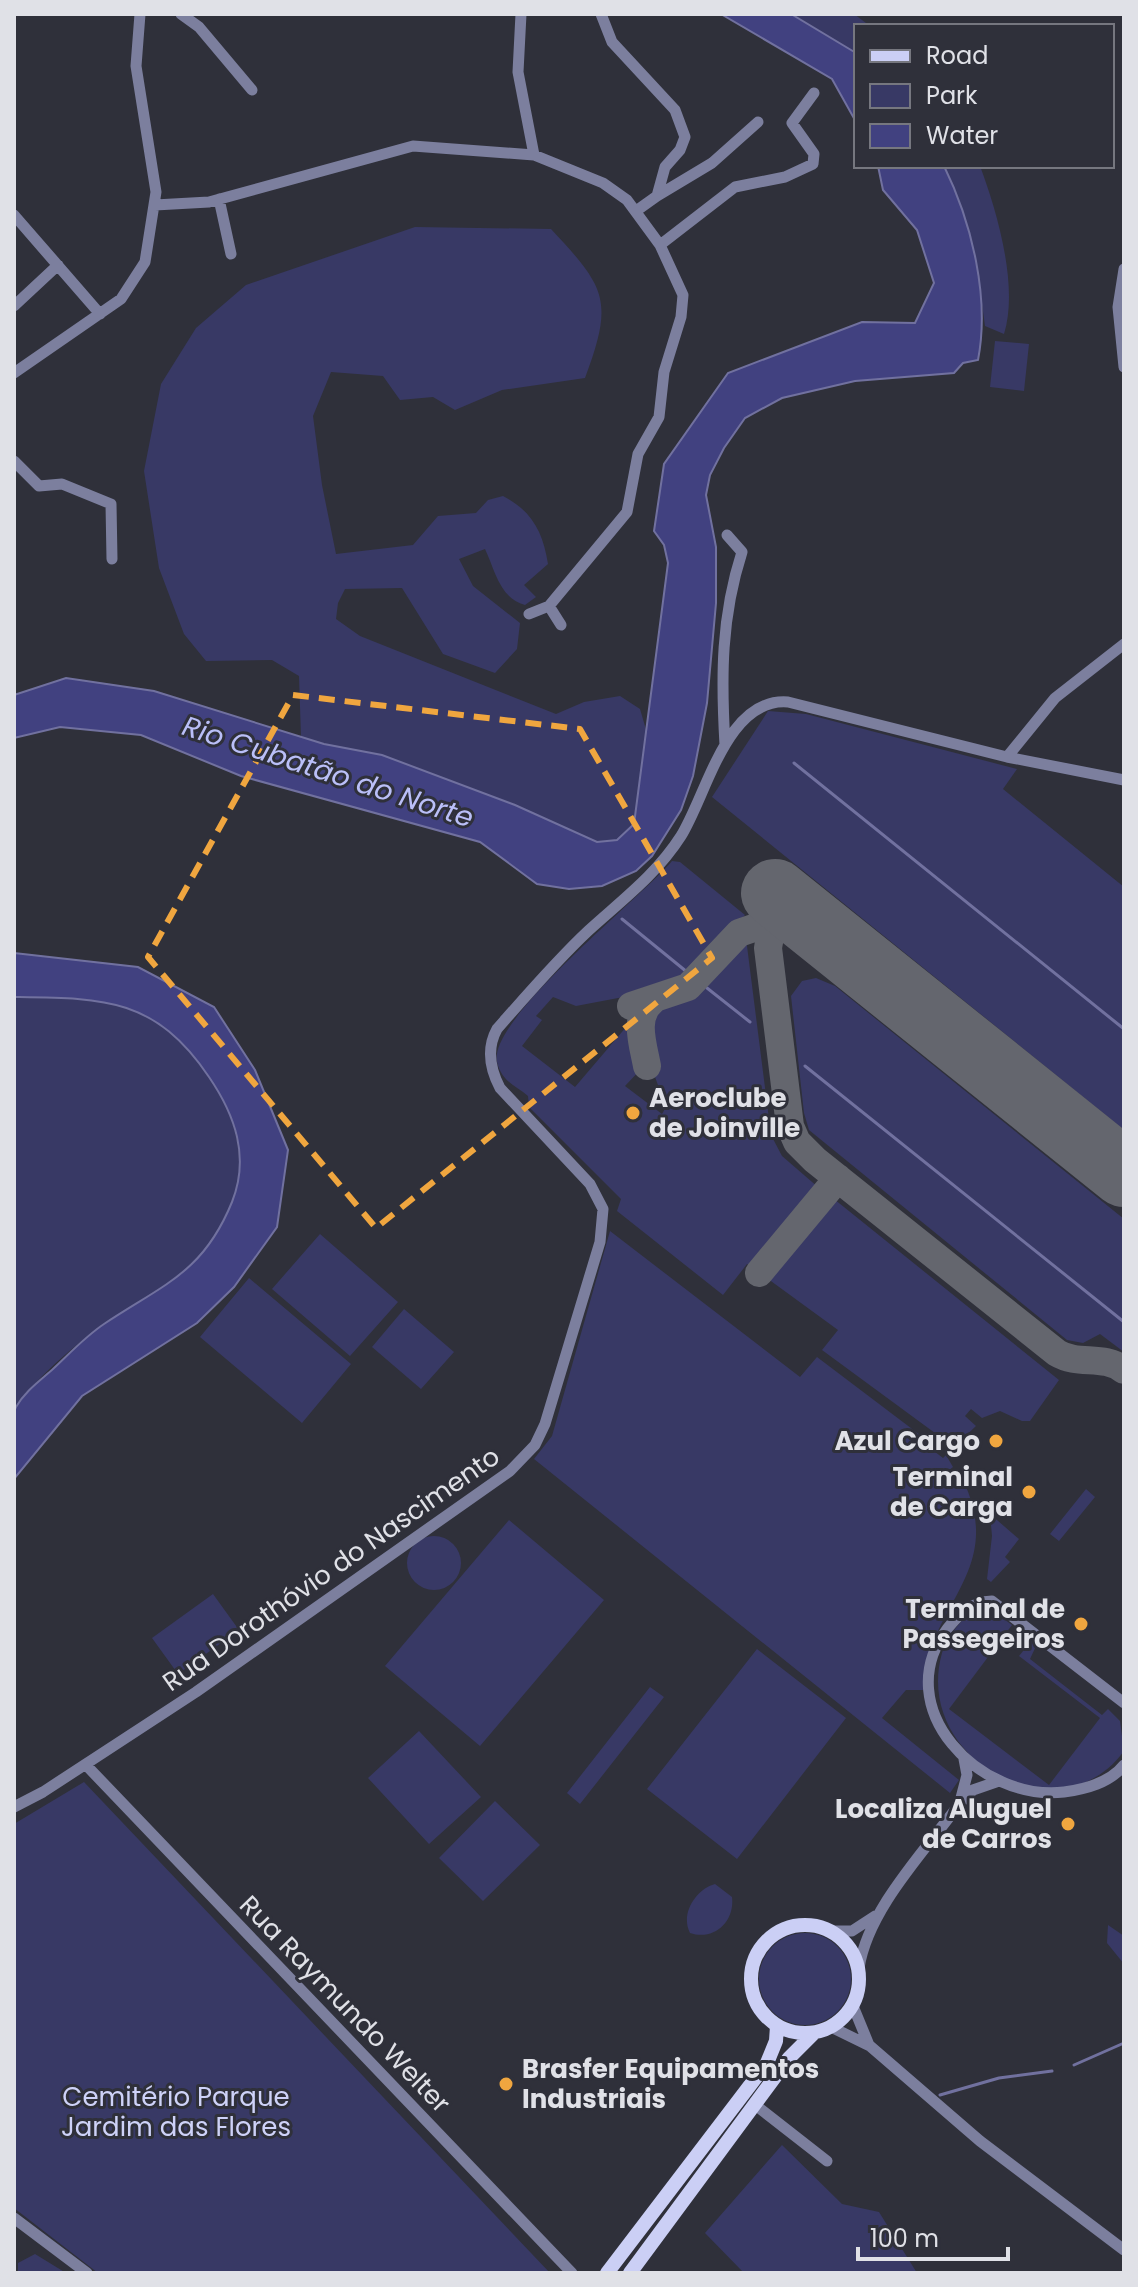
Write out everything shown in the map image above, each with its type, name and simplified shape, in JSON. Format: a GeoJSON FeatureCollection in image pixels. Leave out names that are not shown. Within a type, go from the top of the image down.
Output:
{"type":"FeatureCollection","features":[{"type":"Feature","properties":{"kind":"main road"},"geometry":{"type":"LineString","coordinates":[[801,1925],[832,1931],[844,1941],[859,1968],[860,1986],[853,2006],[831,2027],[814,2033],[795,2033],[777,2026],[755,2000],[751,1975],[759,1951],[785,1929],[801,1925]]}},
{"type":"Feature","properties":{"kind":"main road"},"geometry":{"type":"LineString","coordinates":[[607,2273],[767,2063],[773,2052],[777,2026]]}},
{"type":"Feature","properties":{"kind":"main road"},"geometry":{"type":"LineString","coordinates":[[630,2273],[795,2050],[814,2033]]}},
{"type":"Feature","properties":{"kind":"street"},"geometry":{"type":"LineString","coordinates":[[14,373],[121,299],[138,277],[148,251],[155,205],[154,174],[136,66],[140,14]]}},
{"type":"Feature","properties":{"kind":"street"},"geometry":{"type":"LineString","coordinates":[[181,14],[199,27],[252,90]]}},
{"type":"Feature","properties":{"kind":"street"},"geometry":{"type":"LineString","coordinates":[[521,14],[518,72],[534,155]]}},
{"type":"Feature","properties":{"kind":"street"},"geometry":{"type":"LineString","coordinates":[[601,14],[612,42],[651,80],[679,118],[684,143],[665,167],[657,196]]}},
{"type":"Feature","properties":{"kind":"street"},"geometry":{"type":"LineString","coordinates":[[660,245],[735,187],[785,177],[813,164],[814,154],[792,123],[814,93]]}},
{"type":"Feature","properties":{"kind":"street"},"geometry":{"type":"LineString","coordinates":[[636,211],[712,163],[758,122]]}},
{"type":"Feature","properties":{"kind":"street"},"geometry":{"type":"LineString","coordinates":[[155,205],[219,199],[413,146],[534,155],[603,183],[636,211],[678,277],[684,306],[664,372],[659,417],[638,454],[627,512],[549,606],[529,614]]}},
{"type":"Feature","properties":{"kind":"street"},"geometry":{"type":"LineString","coordinates":[[219,199],[231,254]]}},
{"type":"Feature","properties":{"kind":"street"},"geometry":{"type":"LineString","coordinates":[[14,215],[100,314]]}},
{"type":"Feature","properties":{"kind":"street"},"geometry":{"type":"LineString","coordinates":[[14,306],[58,265]]}},
{"type":"Feature","properties":{"kind":"street"},"geometry":{"type":"LineString","coordinates":[[1124,269],[1118,307],[1124,367]]}},
{"type":"Feature","properties":{"kind":"street"},"geometry":{"type":"LineString","coordinates":[[14,461],[39,486],[62,484],[111,504],[112,559]]}},
{"type":"Feature","properties":{"kind":"street"},"geometry":{"type":"LineString","coordinates":[[725,746],[722,645],[727,605],[742,552],[727,535]]}},
{"type":"Feature","properties":{"kind":"street"},"geometry":{"type":"LineString","coordinates":[[549,606],[561,625]]}},
{"type":"Feature","properties":{"kind":"street"},"geometry":{"type":"LineString","coordinates":[[1007,757],[1055,698],[1121,651]]}},
{"type":"Feature","properties":{"kind":"street"},"geometry":{"type":"LineString","coordinates":[[725,746],[755,709],[777,701],[1007,757],[1124,780]]}},
{"type":"Feature","properties":{"kind":"street","name":"Rua Dorothóvio do Nascimento"},"geometry":{"type":"LineString","coordinates":[[14,1807],[86,1765],[241,1661],[526,1456],[545,1424],[570,1345],[600,1242],[602,1203],[590,1184],[500,1088],[493,1070],[490,1045],[497,1029],[556,964],[659,868],[688,825],[725,746]]}},
{"type":"Feature","properties":{"kind":"street"},"geometry":{"type":"LineString","coordinates":[[1124,1703],[992,1601],[968,1607],[940,1638],[930,1675],[930,1690],[939,1723],[964,1759],[996,1782],[1042,1794],[1083,1789],[1097,1785],[1124,1765]]}},
{"type":"Feature","properties":{"kind":"street"},"geometry":{"type":"LineString","coordinates":[[960,1803],[967,1775],[964,1759]]}},
{"type":"Feature","properties":{"kind":"street","name":"Rua Raymundo Welter"},"geometry":{"type":"LineString","coordinates":[[86,1765],[572,2273]]}},
{"type":"Feature","properties":{"kind":"street"},"geometry":{"type":"LineString","coordinates":[[859,1968],[867,1936],[879,1914],[960,1803],[973,1790],[996,1782]]}},
{"type":"Feature","properties":{"kind":"street"},"geometry":{"type":"LineString","coordinates":[[832,1931],[852,1931],[879,1914]]}},
{"type":"Feature","properties":{"kind":"street"},"geometry":{"type":"LineString","coordinates":[[853,2006],[870,2046]]}},
{"type":"Feature","properties":{"kind":"street"},"geometry":{"type":"LineString","coordinates":[[831,2027],[870,2046],[980,2141],[1124,2250]]}},
{"type":"Feature","properties":{"kind":"street"},"geometry":{"type":"LineString","coordinates":[[754,2104],[827,2161]]}},
{"type":"Feature","properties":{"kind":"street"},"geometry":{"type":"LineString","coordinates":[[14,2218],[87,2273]]}},
{"type":"Feature","properties":{"kind":"highlighted area"},"geometry":{"type":"Polygon","coordinates":[[[293,695],[580,729],[712,958],[376,1228],[148,957],[293,695]]]}},
{"type":"Feature","properties":{"kind":"green space"},"geometry":{"type":"Polygon","coordinates":[[[791,14],[854,14],[867,24],[854,24],[854,52],[791,14]]]}},
{"type":"Feature","properties":{"kind":"green space"},"geometry":{"type":"Polygon","coordinates":[[[945,168],[981,168],[1004,249],[1009,294],[1004,334],[985,326],[971,244],[945,168]]]}},
{"type":"Feature","properties":{"kind":"green space"},"geometry":{"type":"Polygon","coordinates":[[[415,227],[551,229],[594,282],[600,296],[600,330],[585,378],[502,390],[455,410],[433,397],[400,400],[383,376],[331,372],[313,416],[322,485],[336,554],[413,545],[438,516],[476,513],[488,500],[503,496],[529,516],[543,542],[548,564],[524,585],[536,597],[525,605],[504,590],[485,549],[459,559],[473,586],[520,623],[517,649],[495,673],[443,654],[402,588],[345,589],[338,603],[336,619],[360,636],[556,714],[584,702],[620,696],[640,709],[647,733],[634,824],[617,840],[597,842],[515,805],[301,737],[299,676],[272,660],[206,661],[184,634],[159,568],[144,471],[161,384],[196,328],[246,285],[415,227]]]}},
{"type":"Feature","properties":{"kind":"green space"},"geometry":{"type":"Polygon","coordinates":[[[995,341],[1029,344],[1024,391],[990,387],[995,341]]]}},
{"type":"Feature","properties":{"kind":"green space"},"geometry":{"type":"Polygon","coordinates":[[[768,711],[806,714],[1017,769],[1003,789],[1124,887],[1124,1130],[712,797],[768,711]]]}},
{"type":"Feature","properties":{"kind":"green space"},"geometry":{"type":"Polygon","coordinates":[[[672,861],[680,862],[745,915],[676,987],[576,1006],[553,997],[536,1016],[542,1020],[522,1046],[575,1087],[633,1019],[643,1067],[625,1086],[662,1114],[666,1107],[651,1066],[647,1017],[657,1007],[697,989],[746,938],[771,1135],[782,1156],[819,1188],[755,1269],[747,1264],[723,1295],[617,1211],[621,1199],[529,1107],[528,1096],[506,1079],[497,1062],[500,1043],[540,989],[672,861]]]}},
{"type":"Feature","properties":{"kind":"green space"},"geometry":{"type":"Polygon","coordinates":[[[816,978],[835,986],[1124,1219],[1124,1352],[1100,1334],[1083,1343],[1067,1340],[809,1130],[804,1113],[791,996],[802,981],[816,978]]]}},
{"type":"Feature","properties":{"kind":"green space"},"geometry":{"type":"Polygon","coordinates":[[[14,997],[102,1002],[148,1017],[169,1031],[190,1051],[210,1078],[234,1128],[239,1153],[233,1202],[224,1226],[209,1248],[174,1282],[122,1312],[78,1344],[36,1382],[14,1410],[14,997]]]}},
{"type":"Feature","properties":{"kind":"green space"},"geometry":{"type":"Polygon","coordinates":[[[834,1199],[1059,1380],[1030,1421],[1022,1421],[1000,1411],[982,1418],[971,1409],[965,1416],[976,1426],[954,1447],[822,1350],[838,1330],[764,1276],[828,1200],[834,1199]]]}},
{"type":"Feature","properties":{"kind":"green space"},"geometry":{"type":"Polygon","coordinates":[[[610,1231],[800,1377],[817,1357],[928,1441],[926,1445],[943,1458],[946,1455],[953,1467],[947,1472],[956,1485],[963,1480],[974,1512],[976,1540],[970,1565],[927,1660],[923,1690],[906,1690],[882,1718],[959,1780],[950,1793],[534,1459],[552,1436],[610,1231]]]}},
{"type":"Feature","properties":{"kind":"green space"},"geometry":{"type":"Polygon","coordinates":[[[320,1234],[398,1302],[350,1356],[272,1289],[320,1234]]]}},
{"type":"Feature","properties":{"kind":"green space"},"geometry":{"type":"Polygon","coordinates":[[[249,1278],[351,1364],[302,1423],[200,1337],[249,1278]]]}},
{"type":"Feature","properties":{"kind":"green space"},"geometry":{"type":"Polygon","coordinates":[[[404,1309],[454,1352],[421,1389],[372,1347],[404,1309]]]}},
{"type":"Feature","properties":{"kind":"green space"},"geometry":{"type":"Polygon","coordinates":[[[1086,1489],[1095,1497],[1059,1541],[1050,1534],[1086,1489]]]}},
{"type":"Feature","properties":{"kind":"green space"},"geometry":{"type":"Polygon","coordinates":[[[990,1514],[1019,1539],[1005,1557],[1010,1562],[991,1582],[987,1579],[992,1536],[990,1514]]]}},
{"type":"Feature","properties":{"kind":"green space"},"geometry":{"type":"Polygon","coordinates":[[[509,1520],[604,1600],[480,1746],[385,1666],[509,1520]]]}},
{"type":"Feature","properties":{"kind":"green space"},"geometry":{"type":"Polygon","coordinates":[[[434,1536],[453,1544],[461,1563],[453,1582],[434,1590],[415,1582],[407,1563],[415,1544],[434,1536]]]}},
{"type":"Feature","properties":{"kind":"green space"},"geometry":{"type":"Polygon","coordinates":[[[213,1594],[239,1630],[178,1674],[152,1638],[213,1594]]]}},
{"type":"Feature","properties":{"kind":"green space"},"geometry":{"type":"Polygon","coordinates":[[[981,1608],[992,1610],[1012,1625],[949,1709],[1049,1785],[1100,1718],[1019,1656],[1032,1640],[1037,1644],[1030,1659],[1102,1715],[1108,1709],[1120,1721],[1124,1751],[1096,1777],[1064,1788],[1030,1787],[997,1775],[969,1754],[949,1726],[939,1691],[942,1653],[957,1626],[981,1608]]]}},
{"type":"Feature","properties":{"kind":"green space"},"geometry":{"type":"Polygon","coordinates":[[[757,1649],[846,1718],[737,1859],[647,1789],[757,1649]]]}},
{"type":"Feature","properties":{"kind":"green space"},"geometry":{"type":"Polygon","coordinates":[[[650,1687],[664,1697],[580,1804],[567,1793],[650,1687]]]}},
{"type":"Feature","properties":{"kind":"green space"},"geometry":{"type":"Polygon","coordinates":[[[419,1731],[481,1797],[429,1844],[368,1778],[419,1731]]]}},
{"type":"Feature","properties":{"kind":"green space","name":"Cemitério Parque Jardim das Flores"},"geometry":{"type":"Polygon","coordinates":[[[84,1782],[550,2273],[98,2273],[14,2208],[14,1824],[84,1782]]]}},
{"type":"Feature","properties":{"kind":"green space"},"geometry":{"type":"Polygon","coordinates":[[[495,1801],[540,1845],[483,1901],[439,1858],[495,1801]]]}},
{"type":"Feature","properties":{"kind":"green space"},"geometry":{"type":"Polygon","coordinates":[[[715,1884],[732,1897],[730,1914],[715,1932],[690,1933],[687,1918],[692,1903],[702,1891],[715,1884]]]}},
{"type":"Feature","properties":{"kind":"green space"},"geometry":{"type":"Polygon","coordinates":[[[1108,1925],[1124,1936],[1124,1964],[1107,1943],[1108,1925]]]}},
{"type":"Feature","properties":{"kind":"green space"},"geometry":{"type":"Polygon","coordinates":[[[796,1933],[814,1933],[831,1940],[844,1953],[851,1979],[844,2005],[831,2018],[814,2025],[796,2025],[779,2018],[766,2005],[759,1988],[759,1970],[766,1953],[779,1940],[796,1933]]]}},
{"type":"Feature","properties":{"kind":"green space"},"geometry":{"type":"Polygon","coordinates":[[[782,2145],[842,2204],[879,2212],[917,2273],[744,2273],[705,2233],[782,2145]]]}},
{"type":"Feature","properties":{"kind":"green space"},"geometry":{"type":"Polygon","coordinates":[[[35,2254],[66,2273],[18,2273],[18,2263],[35,2254]]]}},
{"type":"Feature","properties":{"kind":"water"},"geometry":{"type":"Polygon","coordinates":[[[721,14],[791,14],[854,52],[854,118],[832,79],[721,14]]]}},
{"type":"Feature","properties":{"kind":"water","name":"Rio Cubatão do Norte"},"geometry":{"type":"Polygon","coordinates":[[[878,168],[945,168],[963,212],[976,261],[982,312],[978,360],[963,363],[954,373],[855,381],[782,398],[745,418],[724,448],[710,475],[706,495],[716,547],[716,603],[707,703],[693,776],[681,810],[652,856],[636,871],[602,886],[569,889],[537,884],[480,842],[241,776],[141,735],[60,727],[14,738],[14,695],[66,678],[154,691],[324,744],[382,755],[515,805],[597,842],[617,840],[634,824],[668,563],[664,545],[654,531],[664,464],[728,373],[862,322],[915,323],[934,283],[917,230],[883,190],[878,168]]]}},
{"type":"Feature","properties":{"kind":"water"},"geometry":{"type":"Polygon","coordinates":[[[14,953],[138,967],[214,1007],[255,1070],[288,1150],[277,1227],[234,1287],[197,1323],[82,1396],[14,1479],[13,1421],[20,1401],[91,1334],[163,1287],[195,1261],[221,1226],[232,1202],[240,1169],[237,1137],[226,1106],[189,1051],[168,1031],[125,1007],[74,999],[14,997],[14,953]]]}},
{"type":"Feature","properties":{"kind":"waterway"},"geometry":{"type":"LineString","coordinates":[[794,763],[1124,1029]]}},
{"type":"Feature","properties":{"kind":"waterway"},"geometry":{"type":"LineString","coordinates":[[622,919],[687,972]]}},
{"type":"Feature","properties":{"kind":"waterway"},"geometry":{"type":"LineString","coordinates":[[707,988],[750,1022]]}},
{"type":"Feature","properties":{"kind":"waterway"},"geometry":{"type":"LineString","coordinates":[[805,1066],[1124,1322]]}},
{"type":"Feature","properties":{"kind":"waterway"},"geometry":{"type":"LineString","coordinates":[[1074,2065],[1124,2043]]}},
{"type":"Feature","properties":{"kind":"waterway"},"geometry":{"type":"LineString","coordinates":[[940,2095],[999,2078],[1052,2071]]}},
{"type":"Feature","properties":{"kind":"taxiway"},"geometry":{"type":"LineString","coordinates":[[631,1006],[688,987],[739,933],[788,916]]}},
{"type":"Feature","properties":{"kind":"taxiway"},"geometry":{"type":"LineString","coordinates":[[811,922],[794,917],[781,921],[772,931],[768,948],[790,1126],[797,1142],[815,1160],[1057,1353],[1074,1359],[1108,1362],[1124,1370]]}},
{"type":"Feature","properties":{"kind":"taxiway"},"geometry":{"type":"LineString","coordinates":[[647,1066],[641,1023],[646,1007],[652,1001]]}},
{"type":"Feature","properties":{"kind":"taxiway"},"geometry":{"type":"LineString","coordinates":[[759,1273],[838,1178]]}},
{"type":"Feature","properties":{"kind":"runway"},"geometry":{"type":"LineString","coordinates":[[775,893],[1124,1173]]}},
{"type":"Feature","properties":{"kind":"place","name":"Aeroclube de Joinville"},"geometry":{"type":"Point","coordinates":[633,1113]}},
{"type":"Feature","properties":{"kind":"place","name":"Azul Cargo"},"geometry":{"type":"Point","coordinates":[996,1441]}},
{"type":"Feature","properties":{"kind":"place","name":"Terminal de Carga"},"geometry":{"type":"Point","coordinates":[1029,1492]}},
{"type":"Feature","properties":{"kind":"place","name":"Terminal de Passegeiros"},"geometry":{"type":"Point","coordinates":[1081,1624]}},
{"type":"Feature","properties":{"kind":"place","name":"Localiza Aluguel de Carros"},"geometry":{"type":"Point","coordinates":[1068,1824]}},
{"type":"Feature","properties":{"kind":"place","name":"Brasfer Equipamentos Industriais"},"geometry":{"type":"Point","coordinates":[506,2084]}}]}
